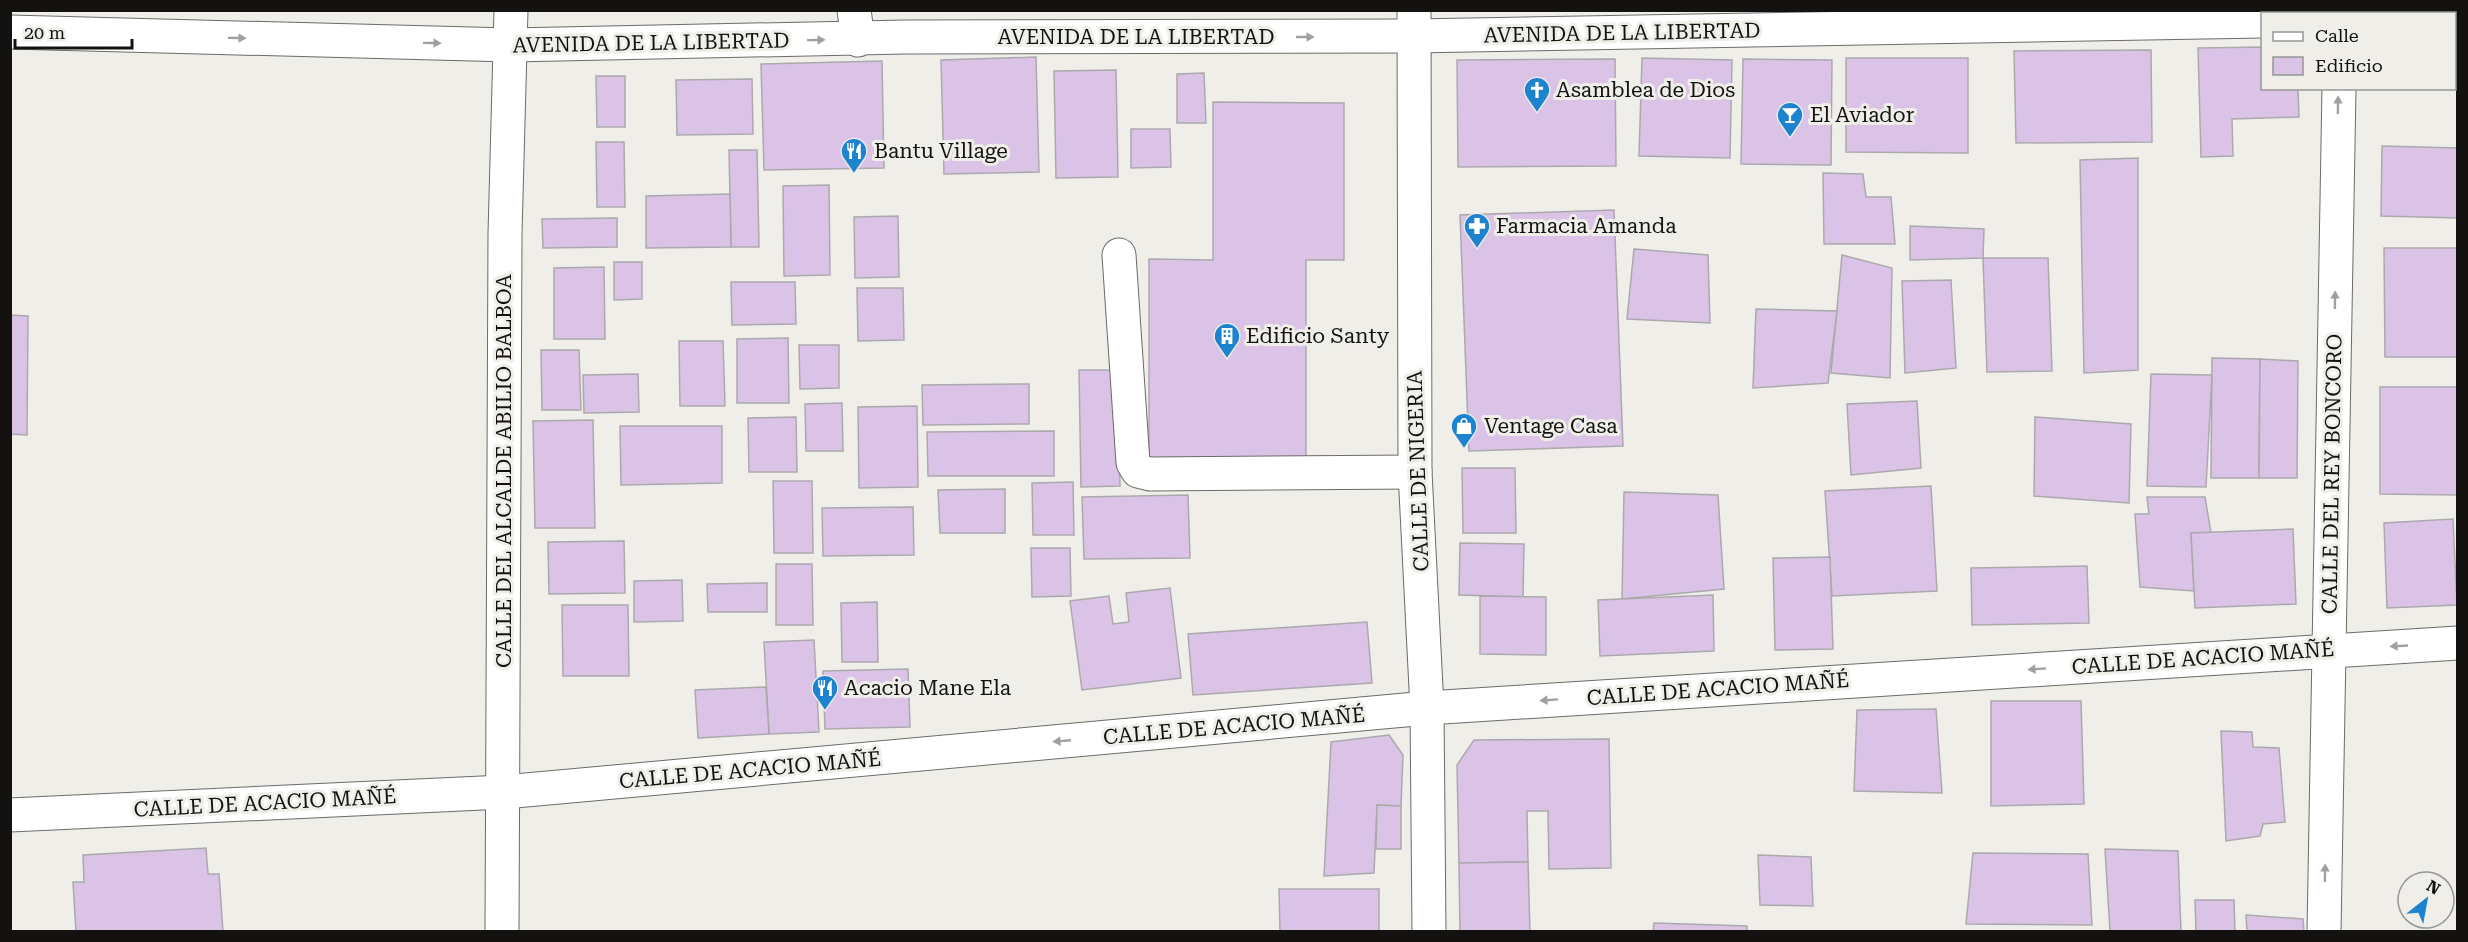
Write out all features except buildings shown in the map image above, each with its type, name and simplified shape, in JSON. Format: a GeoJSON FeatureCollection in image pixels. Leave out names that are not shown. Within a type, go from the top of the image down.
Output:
{"type":"FeatureCollection","features":[{"type":"Feature","properties":{"kind":"street","name":"CALLE DEL ALCALDE ABILIO BALBOA"},"geometry":{"type":"LineString","coordinates":[[501,932],[504,792],[505,234],[511,10]]}},
{"type":"Feature","properties":{"kind":"street","name":"AVENIDA DE LA LIBERTAD"},"geometry":{"type":"LineString","coordinates":[[10,32],[511,45],[856,25],[905,37],[1413,23],[2261,21]]}},
{"type":"Feature","properties":{"kind":"street","name":"CALLE DE NIGERIA"},"geometry":{"type":"LineString","coordinates":[[1413,23],[1415,472],[1427,708],[1429,932]]}},
{"type":"Feature","properties":{"kind":"street","name":"CALLE DEL REY BONCORO"},"geometry":{"type":"LineString","coordinates":[[2324,932],[2339,90]]}},
{"type":"Feature","properties":{"kind":"street"},"geometry":{"type":"LineString","coordinates":[[1119,255],[1132,464],[1138,471],[1150,474],[1415,472]]}},
{"type":"Feature","properties":{"kind":"street","name":"CALLE DE ACACIO MAÑÉ"},"geometry":{"type":"LineString","coordinates":[[10,815],[504,792],[1427,708],[2457,643]]}},
{"type":"Feature","properties":{"kind":"place","name":"Asamblea de Dios"},"geometry":{"type":"Point","coordinates":[1537,113]}},
{"type":"Feature","properties":{"kind":"place","name":"El Aviador"},"geometry":{"type":"Point","coordinates":[1790,138]}},
{"type":"Feature","properties":{"kind":"place","name":"Bantu Village"},"geometry":{"type":"Point","coordinates":[854,174]}},
{"type":"Feature","properties":{"kind":"place","name":"Farmacia Amanda"},"geometry":{"type":"Point","coordinates":[1477,249]}},
{"type":"Feature","properties":{"kind":"place","name":"Edificio Santy"},"geometry":{"type":"Point","coordinates":[1227,359]}},
{"type":"Feature","properties":{"kind":"place","name":"Ventage Casa"},"geometry":{"type":"Point","coordinates":[1464,449]}},
{"type":"Feature","properties":{"kind":"place","name":"Acacio Mane Ela"},"geometry":{"type":"Point","coordinates":[825,711]}}]}
